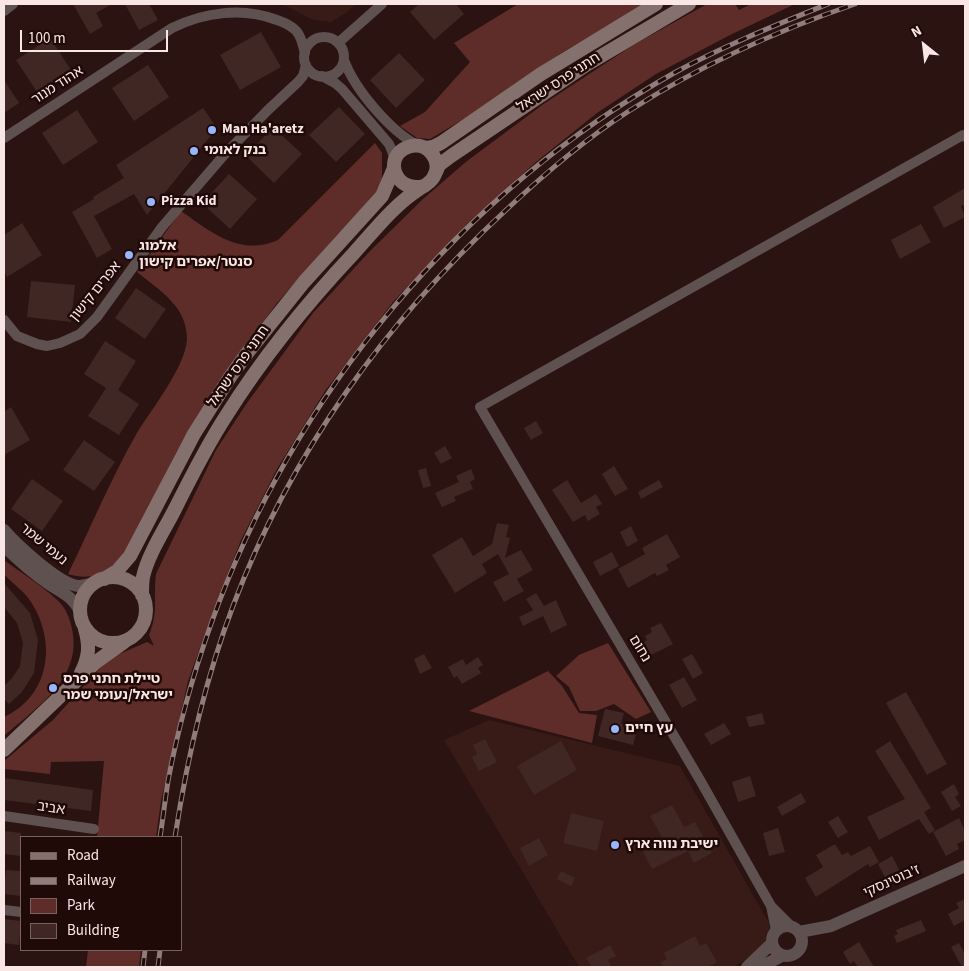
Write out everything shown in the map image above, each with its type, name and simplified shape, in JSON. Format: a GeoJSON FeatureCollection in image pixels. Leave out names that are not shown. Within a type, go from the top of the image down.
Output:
{"type":"FeatureCollection","features":[{"type":"Feature","properties":{"kind":"main road","name":"חתני פרס ישראל"},"geometry":{"type":"LineString","coordinates":[[423,147],[433,147],[563,60],[656,4]]}},
{"type":"Feature","properties":{"kind":"main road","name":"חתני פרס ישראל"},"geometry":{"type":"LineString","coordinates":[[436,172],[439,165],[451,156],[550,88],[689,4]]}},
{"type":"Feature","properties":{"kind":"main road"},"geometry":{"type":"LineString","coordinates":[[407,147],[423,147],[435,158],[436,172],[434,178],[424,186],[417,188],[404,185],[396,175],[394,165],[397,155],[407,147]]}},
{"type":"Feature","properties":{"kind":"main road","name":"חתני פרס ישראל"},"geometry":{"type":"LineString","coordinates":[[99,581],[117,571],[130,556],[194,434],[243,360],[304,282],[382,196],[394,165]]}},
{"type":"Feature","properties":{"kind":"main road","name":"חתני פרס ישראל"},"geometry":{"type":"LineString","coordinates":[[142,596],[142,578],[152,554],[210,442],[245,387],[318,293],[409,196],[424,186]]}},
{"type":"Feature","properties":{"kind":"main road"},"geometry":{"type":"LineString","coordinates":[[4,750],[67,691],[96,662],[138,631],[146,614],[142,596],[130,582],[122,579],[99,581],[86,591],[81,601],[80,612],[89,644],[88,656],[77,679],[67,691]]}},
{"type":"Feature","properties":{"kind":"main road"},"geometry":{"type":"LineString","coordinates":[[85,629],[92,637],[102,642],[112,644],[126,640]]}},
{"type":"Feature","properties":{"kind":"street"},"geometry":{"type":"LineString","coordinates":[[4,11],[14,4]]}},
{"type":"Feature","properties":{"kind":"street"},"geometry":{"type":"LineString","coordinates":[[338,43],[382,4]]}},
{"type":"Feature","properties":{"kind":"street","name":"אהוד מנור"},"geometry":{"type":"LineString","coordinates":[[4,138],[172,28],[189,20],[222,13],[256,13],[294,28],[299,34],[305,53]]}},
{"type":"Feature","properties":{"kind":"street"},"geometry":{"type":"LineString","coordinates":[[394,165],[392,151],[388,144],[342,89],[335,83],[315,74],[306,64],[306,47],[316,39],[328,37],[338,43],[344,54],[344,60],[353,82],[388,123],[407,140],[423,147]]}},
{"type":"Feature","properties":{"kind":"street"},"geometry":{"type":"LineString","coordinates":[[322,76],[328,76],[338,71],[344,60]]}},
{"type":"Feature","properties":{"kind":"street","name":"אפרים קישון"},"geometry":{"type":"LineString","coordinates":[[4,320],[17,336],[47,346],[60,344],[80,334],[97,317],[162,227],[224,155],[298,82],[303,76],[306,64]]}},
{"type":"Feature","properties":{"kind":"street","name":"נחום"},"geometry":{"type":"LineString","coordinates":[[795,929],[772,906],[480,407],[964,136]]}},
{"type":"Feature","properties":{"kind":"street","name":"נעמי שמר"},"geometry":{"type":"LineString","coordinates":[[4,530],[12,540],[55,575],[74,585],[80,586],[99,581]]}},
{"type":"Feature","properties":{"kind":"street","name":"נעמי שמר"},"geometry":{"type":"LineString","coordinates":[[4,546],[49,584],[71,598],[80,612]]}},
{"type":"Feature","properties":{"kind":"street","name":"אביב"},"geometry":{"type":"LineString","coordinates":[[4,816],[94,829]]}},
{"type":"Feature","properties":{"kind":"street","name":"ז'בוטינסקי"},"geometry":{"type":"LineString","coordinates":[[802,946],[831,926],[965,866]]}},
{"type":"Feature","properties":{"kind":"street","name":"נחום"},"geometry":{"type":"LineString","coordinates":[[772,906],[776,930]]}},
{"type":"Feature","properties":{"kind":"street"},"geometry":{"type":"LineString","coordinates":[[4,910],[20,912]]}},
{"type":"Feature","properties":{"kind":"street"},"geometry":{"type":"LineString","coordinates":[[760,967],[782,956],[793,955],[802,946],[802,940],[795,929],[784,926],[776,930],[772,936],[775,951],[782,956]]}},
{"type":"Feature","properties":{"kind":"street","name":"ז'בוטינסקי"},"geometry":{"type":"LineString","coordinates":[[795,929],[831,926]]}},
{"type":"Feature","properties":{"kind":"street"},"geometry":{"type":"LineString","coordinates":[[747,967],[772,943]]}},
{"type":"Feature","properties":{"kind":"shaded area"},"geometry":{"type":"Polygon","coordinates":[[[279,4],[356,4],[331,22],[313,20],[279,4]]]}},
{"type":"Feature","properties":{"kind":"shaded area","name":"ישיבת נווה ארץ"},"geometry":{"type":"Polygon","coordinates":[[[489,720],[680,766],[769,923],[770,937],[751,957],[733,967],[579,967],[444,740],[489,720]]]}},
{"type":"Feature","properties":{"kind":"green space"},"geometry":{"type":"Polygon","coordinates":[[[518,4],[645,4],[563,52],[489,104],[430,139],[417,138],[400,126],[425,112],[470,62],[454,43],[518,4]]]}},
{"type":"Feature","properties":{"kind":"green space"},"geometry":{"type":"Polygon","coordinates":[[[707,4],[735,4],[739,10],[751,4],[795,4],[730,35],[656,74],[597,113],[536,162],[470,221],[393,302],[325,391],[277,469],[241,540],[188,681],[161,801],[156,836],[97,836],[104,761],[51,762],[50,774],[4,769],[4,761],[53,720],[108,659],[147,642],[154,646],[149,635],[155,611],[156,574],[216,450],[247,403],[313,313],[370,251],[423,199],[467,161],[545,103],[635,44],[707,4]]]}},
{"type":"Feature","properties":{"kind":"green space"},"geometry":{"type":"Polygon","coordinates":[[[375,143],[382,153],[382,182],[371,204],[337,235],[277,303],[236,359],[177,451],[125,554],[100,574],[85,577],[68,574],[128,450],[174,375],[185,350],[187,339],[186,327],[177,308],[171,300],[137,272],[181,211],[215,234],[239,244],[251,246],[278,240],[375,143]]]}},
{"type":"Feature","properties":{"kind":"green space"},"geometry":{"type":"Polygon","coordinates":[[[4,560],[44,588],[62,605],[67,612],[71,625],[74,647],[71,662],[64,677],[54,690],[4,736],[4,717],[19,708],[31,696],[40,682],[46,650],[39,618],[28,598],[4,574],[4,560]]]}},
{"type":"Feature","properties":{"kind":"green space"},"geometry":{"type":"Polygon","coordinates":[[[608,643],[651,712],[636,719],[614,704],[596,711],[580,711],[569,687],[556,676],[579,655],[608,643]]]}},
{"type":"Feature","properties":{"kind":"green space"},"geometry":{"type":"Polygon","coordinates":[[[548,671],[562,686],[579,713],[597,715],[592,743],[469,711],[548,671]]]}},
{"type":"Feature","properties":{"kind":"green space"},"geometry":{"type":"Polygon","coordinates":[[[88,951],[141,951],[139,967],[86,967],[88,951]]]}},
{"type":"Feature","properties":{"kind":"building"},"geometry":{"type":"Polygon","coordinates":[[[73,4],[112,4],[96,13],[103,26],[90,34],[73,4]]]}},
{"type":"Feature","properties":{"kind":"building"},"geometry":{"type":"Polygon","coordinates":[[[125,4],[149,4],[158,20],[139,30],[125,4]]]}},
{"type":"Feature","properties":{"kind":"building"},"geometry":{"type":"Polygon","coordinates":[[[419,4],[456,4],[464,14],[434,40],[410,12],[419,4]]]}},
{"type":"Feature","properties":{"kind":"building"},"geometry":{"type":"Polygon","coordinates":[[[261,32],[281,67],[240,90],[220,55],[261,32]]]}},
{"type":"Feature","properties":{"kind":"building"},"geometry":{"type":"Polygon","coordinates":[[[50,38],[71,70],[37,92],[16,60],[50,38]]]}},
{"type":"Feature","properties":{"kind":"building"},"geometry":{"type":"Polygon","coordinates":[[[399,53],[425,80],[396,108],[370,80],[399,53]]]}},
{"type":"Feature","properties":{"kind":"building"},"geometry":{"type":"Polygon","coordinates":[[[148,65],[169,97],[134,121],[112,88],[148,65]]]}},
{"type":"Feature","properties":{"kind":"building"},"geometry":{"type":"Polygon","coordinates":[[[4,80],[19,103],[4,113],[4,80]]]}},
{"type":"Feature","properties":{"kind":"building"},"geometry":{"type":"Polygon","coordinates":[[[339,107],[365,134],[336,162],[309,135],[339,107]]]}},
{"type":"Feature","properties":{"kind":"building"},"geometry":{"type":"Polygon","coordinates":[[[203,108],[217,128],[147,215],[134,194],[94,216],[112,249],[97,258],[72,212],[124,178],[116,165],[203,108]]]}},
{"type":"Feature","properties":{"kind":"building"},"geometry":{"type":"Polygon","coordinates":[[[77,110],[98,142],[63,165],[42,133],[77,110]]]}},
{"type":"Feature","properties":{"kind":"building"},"geometry":{"type":"Polygon","coordinates":[[[273,127],[302,154],[274,183],[246,156],[273,127]]]}},
{"type":"Feature","properties":{"kind":"building"},"geometry":{"type":"Polygon","coordinates":[[[229,174],[257,199],[230,229],[202,203],[229,174]]]}},
{"type":"Feature","properties":{"kind":"building"},"geometry":{"type":"Polygon","coordinates":[[[965,188],[965,208],[963,205],[961,206],[965,217],[944,228],[933,207],[965,188]]]}},
{"type":"Feature","properties":{"kind":"building"},"geometry":{"type":"Polygon","coordinates":[[[22,223],[42,255],[7,277],[4,271],[4,235],[22,223]]]}},
{"type":"Feature","properties":{"kind":"building"},"geometry":{"type":"Polygon","coordinates":[[[921,224],[931,242],[900,259],[891,240],[921,224]]]}},
{"type":"Feature","properties":{"kind":"building"},"geometry":{"type":"Polygon","coordinates":[[[31,281],[75,285],[71,322],[27,317],[31,281]]]}},
{"type":"Feature","properties":{"kind":"building"},"geometry":{"type":"Polygon","coordinates":[[[136,288],[166,309],[145,339],[115,318],[136,288]]]}},
{"type":"Feature","properties":{"kind":"building"},"geometry":{"type":"Polygon","coordinates":[[[105,341],[136,361],[118,390],[139,404],[119,435],[88,416],[106,388],[84,374],[105,341]]]}},
{"type":"Feature","properties":{"kind":"building"},"geometry":{"type":"Polygon","coordinates":[[[11,407],[30,440],[4,455],[4,412],[11,407]]]}},
{"type":"Feature","properties":{"kind":"building"},"geometry":{"type":"Polygon","coordinates":[[[536,421],[543,433],[531,440],[524,428],[536,421]]]}},
{"type":"Feature","properties":{"kind":"building"},"geometry":{"type":"Polygon","coordinates":[[[84,440],[115,462],[94,491],[63,470],[84,440]]]}},
{"type":"Feature","properties":{"kind":"building"},"geometry":{"type":"Polygon","coordinates":[[[445,446],[452,458],[441,464],[434,453],[445,446]]]}},
{"type":"Feature","properties":{"kind":"building"},"geometry":{"type":"Polygon","coordinates":[[[614,466],[628,489],[615,496],[602,474],[614,466]]]}},
{"type":"Feature","properties":{"kind":"building"},"geometry":{"type":"Polygon","coordinates":[[[426,468],[431,486],[423,488],[418,470],[426,468]]]}},
{"type":"Feature","properties":{"kind":"building"},"geometry":{"type":"Polygon","coordinates":[[[471,469],[475,479],[470,482],[473,489],[454,497],[456,501],[442,507],[435,493],[459,482],[456,476],[471,469]]]}},
{"type":"Feature","properties":{"kind":"building"},"geometry":{"type":"Polygon","coordinates":[[[32,479],[63,501],[42,531],[11,509],[32,479]]]}},
{"type":"Feature","properties":{"kind":"building"},"geometry":{"type":"Polygon","coordinates":[[[567,480],[581,503],[596,494],[602,504],[596,507],[600,514],[588,521],[585,515],[573,522],[552,490],[567,480]]]}},
{"type":"Feature","properties":{"kind":"building"},"geometry":{"type":"Polygon","coordinates":[[[659,480],[663,487],[641,499],[638,492],[659,480]]]}},
{"type":"Feature","properties":{"kind":"building"},"geometry":{"type":"Polygon","coordinates":[[[497,523],[509,525],[506,537],[510,538],[505,558],[521,550],[533,570],[517,579],[524,591],[504,602],[493,582],[509,574],[498,554],[482,564],[487,573],[455,593],[432,555],[462,537],[473,556],[492,544],[497,523]]]}},
{"type":"Feature","properties":{"kind":"building"},"geometry":{"type":"Polygon","coordinates":[[[631,526],[638,541],[627,547],[620,532],[631,526]]]}},
{"type":"Feature","properties":{"kind":"building"},"geometry":{"type":"Polygon","coordinates":[[[667,534],[680,557],[666,565],[669,570],[657,576],[655,573],[628,588],[618,569],[645,554],[642,548],[667,534]]]}},
{"type":"Feature","properties":{"kind":"building"},"geometry":{"type":"Polygon","coordinates":[[[612,552],[619,566],[600,576],[593,562],[612,552]]]}},
{"type":"Feature","properties":{"kind":"building"},"geometry":{"type":"Polygon","coordinates":[[[4,583],[30,613],[38,640],[34,673],[22,692],[9,704],[4,699],[4,686],[20,666],[23,643],[17,623],[4,607],[4,583]]]}},
{"type":"Feature","properties":{"kind":"building"},"geometry":{"type":"Polygon","coordinates":[[[536,593],[544,606],[556,600],[567,625],[551,633],[543,616],[523,626],[519,617],[533,610],[526,599],[536,593]]]}},
{"type":"Feature","properties":{"kind":"building"},"geometry":{"type":"Polygon","coordinates":[[[661,623],[673,644],[649,656],[642,643],[647,640],[645,636],[652,632],[650,628],[661,623]]]}},
{"type":"Feature","properties":{"kind":"building"},"geometry":{"type":"Polygon","coordinates":[[[424,654],[432,668],[420,674],[414,659],[424,654]]]}},
{"type":"Feature","properties":{"kind":"building"},"geometry":{"type":"Polygon","coordinates":[[[692,654],[703,673],[693,679],[682,659],[692,654]]]}},
{"type":"Feature","properties":{"kind":"building"},"geometry":{"type":"Polygon","coordinates":[[[478,657],[483,665],[478,668],[481,673],[462,684],[457,676],[454,678],[448,667],[463,659],[466,665],[478,657]]]}},
{"type":"Feature","properties":{"kind":"building"},"geometry":{"type":"Polygon","coordinates":[[[684,677],[697,700],[682,708],[669,685],[684,677]]]}},
{"type":"Feature","properties":{"kind":"building"},"geometry":{"type":"Polygon","coordinates":[[[906,692],[947,764],[927,775],[886,703],[906,692]]]}},
{"type":"Feature","properties":{"kind":"building","name":"עץ חיים"},"geometry":{"type":"Polygon","coordinates":[[[605,709],[624,713],[621,724],[632,726],[630,732],[636,734],[633,745],[598,736],[605,709]]]}},
{"type":"Feature","properties":{"kind":"building"},"geometry":{"type":"Polygon","coordinates":[[[762,713],[765,724],[749,727],[746,717],[762,713]]]}},
{"type":"Feature","properties":{"kind":"building"},"geometry":{"type":"Polygon","coordinates":[[[724,723],[731,734],[711,745],[704,734],[724,723]]]}},
{"type":"Feature","properties":{"kind":"building"},"geometry":{"type":"Polygon","coordinates":[[[485,739],[497,762],[479,771],[472,757],[477,754],[473,745],[485,739]]]}},
{"type":"Feature","properties":{"kind":"building"},"geometry":{"type":"Polygon","coordinates":[[[561,741],[577,770],[534,795],[517,766],[561,741]]]}},
{"type":"Feature","properties":{"kind":"building"},"geometry":{"type":"Polygon","coordinates":[[[890,741],[931,808],[924,812],[935,830],[929,834],[919,819],[879,840],[867,817],[905,799],[875,751],[890,741]]]}},
{"type":"Feature","properties":{"kind":"building"},"geometry":{"type":"Polygon","coordinates":[[[750,776],[756,796],[738,802],[732,782],[750,776]]]}},
{"type":"Feature","properties":{"kind":"building"},"geometry":{"type":"Polygon","coordinates":[[[4,778],[93,790],[91,811],[4,800],[4,778]]]}},
{"type":"Feature","properties":{"kind":"building"},"geometry":{"type":"Polygon","coordinates":[[[954,784],[959,794],[955,797],[961,806],[952,811],[941,792],[954,784]]]}},
{"type":"Feature","properties":{"kind":"building"},"geometry":{"type":"Polygon","coordinates":[[[801,793],[806,802],[782,816],[777,807],[801,793]]]}},
{"type":"Feature","properties":{"kind":"building"},"geometry":{"type":"Polygon","coordinates":[[[672,805],[684,827],[695,822],[712,853],[694,863],[688,851],[652,869],[643,852],[651,847],[649,844],[662,837],[650,816],[672,805]]]}},
{"type":"Feature","properties":{"kind":"building"},"geometry":{"type":"Polygon","coordinates":[[[571,813],[604,821],[597,851],[563,843],[571,813]]]}},
{"type":"Feature","properties":{"kind":"building"},"geometry":{"type":"Polygon","coordinates":[[[838,816],[848,832],[838,838],[828,822],[838,816]]]}},
{"type":"Feature","properties":{"kind":"building"},"geometry":{"type":"Polygon","coordinates":[[[959,818],[965,831],[965,840],[957,844],[959,849],[946,856],[933,832],[959,818]]]}},
{"type":"Feature","properties":{"kind":"building"},"geometry":{"type":"Polygon","coordinates":[[[778,828],[785,852],[769,856],[763,833],[778,828]]]}},
{"type":"Feature","properties":{"kind":"building"},"geometry":{"type":"Polygon","coordinates":[[[4,831],[21,833],[20,856],[4,854],[4,831]]]}},
{"type":"Feature","properties":{"kind":"building"},"geometry":{"type":"Polygon","coordinates":[[[539,838],[548,855],[529,866],[520,848],[539,838]]]}},
{"type":"Feature","properties":{"kind":"building"},"geometry":{"type":"Polygon","coordinates":[[[835,844],[842,855],[848,852],[851,856],[870,846],[879,862],[870,867],[868,864],[816,897],[805,878],[823,867],[816,855],[835,844]]]}},
{"type":"Feature","properties":{"kind":"building"},"geometry":{"type":"Polygon","coordinates":[[[892,856],[902,875],[888,883],[878,864],[892,856]]]}},
{"type":"Feature","properties":{"kind":"building"},"geometry":{"type":"Polygon","coordinates":[[[6,870],[20,871],[20,896],[4,894],[6,870]]]}},
{"type":"Feature","properties":{"kind":"building"},"geometry":{"type":"Polygon","coordinates":[[[561,871],[575,878],[571,886],[557,879],[561,871]]]}},
{"type":"Feature","properties":{"kind":"building"},"geometry":{"type":"Polygon","coordinates":[[[965,899],[965,920],[954,926],[948,914],[959,908],[956,903],[965,899]]]}},
{"type":"Feature","properties":{"kind":"building"},"geometry":{"type":"Polygon","coordinates":[[[4,919],[20,921],[19,945],[4,943],[4,919]]]}},
{"type":"Feature","properties":{"kind":"building"},"geometry":{"type":"Polygon","coordinates":[[[921,920],[926,931],[897,943],[894,936],[898,934],[896,930],[921,920]]]}},
{"type":"Feature","properties":{"kind":"building"},"geometry":{"type":"Polygon","coordinates":[[[695,936],[700,946],[706,943],[717,962],[708,967],[663,967],[660,962],[667,959],[664,953],[695,936]]]}},
{"type":"Feature","properties":{"kind":"building"},"geometry":{"type":"Polygon","coordinates":[[[859,942],[874,967],[858,967],[854,961],[850,964],[843,952],[859,942]]]}},
{"type":"Feature","properties":{"kind":"building"},"geometry":{"type":"Polygon","coordinates":[[[959,943],[965,954],[965,967],[962,967],[951,947],[959,943]]]}},
{"type":"Feature","properties":{"kind":"building"},"geometry":{"type":"Polygon","coordinates":[[[610,945],[616,956],[608,960],[612,967],[592,967],[586,958],[610,945]]]}},
{"type":"Feature","properties":{"kind":"railway"},"geometry":{"type":"LineString","coordinates":[[160,836],[172,761],[192,682],[211,624],[246,539],[288,458],[337,380],[393,307],[456,239],[523,177],[596,122],[693,63],[750,36],[828,4]]}},
{"type":"Feature","properties":{"kind":"railway"},"geometry":{"type":"LineString","coordinates":[[175,836],[191,749],[214,662],[233,606],[256,550],[283,496],[313,443],[346,393],[382,344],[461,253],[534,184],[596,134],[629,111],[710,64],[767,38],[855,4]]}},
{"type":"Feature","properties":{"kind":"railway"},"geometry":{"type":"LineString","coordinates":[[143,967],[145,951]]}},
{"type":"Feature","properties":{"kind":"railway"},"geometry":{"type":"LineString","coordinates":[[158,967],[160,951]]}},
{"type":"Feature","properties":{"kind":"place","name":"Man Ha'aretz"},"geometry":{"type":"Point","coordinates":[212,130]}},
{"type":"Feature","properties":{"kind":"place","name":"בנק לאומי"},"geometry":{"type":"Point","coordinates":[194,151]}},
{"type":"Feature","properties":{"kind":"place","name":"Pizza Kid"},"geometry":{"type":"Point","coordinates":[151,202]}},
{"type":"Feature","properties":{"kind":"place","name":"אלמוג סנטר/אפרים קישון"},"geometry":{"type":"Point","coordinates":[129,255]}},
{"type":"Feature","properties":{"kind":"place","name":"טיילת חתני פרס ישראל/נעומי שמר"},"geometry":{"type":"Point","coordinates":[53,688]}},
{"type":"Feature","properties":{"kind":"place","name":"עץ חיים"},"geometry":{"type":"Point","coordinates":[615,729]}},
{"type":"Feature","properties":{"kind":"place","name":"ישיבת נווה ארץ"},"geometry":{"type":"Point","coordinates":[615,845]}}]}
